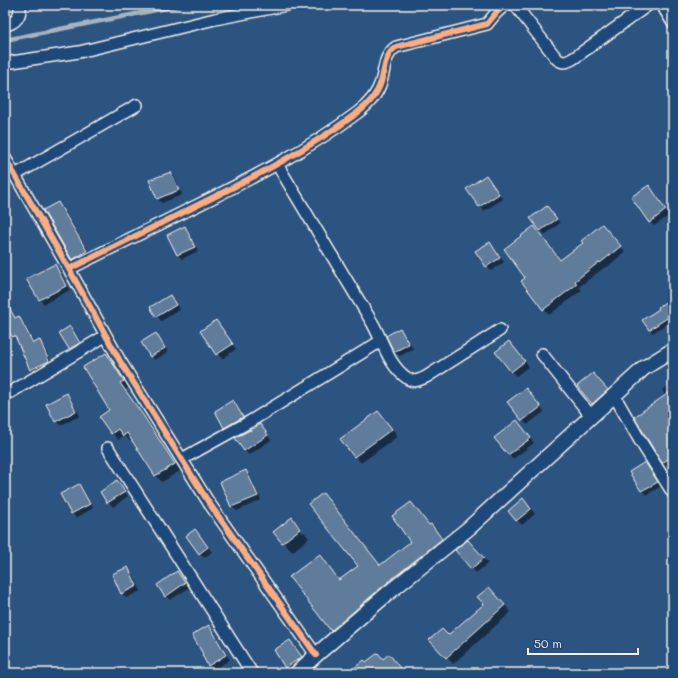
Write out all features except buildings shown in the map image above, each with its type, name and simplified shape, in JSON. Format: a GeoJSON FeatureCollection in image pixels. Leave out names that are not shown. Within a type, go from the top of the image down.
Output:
{"type":"FeatureCollection","features":[{"type":"Feature","properties":{"kind":"street"},"geometry":{"type":"LineString","coordinates":[[5,25],[12,24],[17,20],[20,14],[20,5]]}},
{"type":"Feature","properties":{"kind":"street"},"geometry":{"type":"LineString","coordinates":[[5,63],[79,52],[214,19],[287,5]]}},
{"type":"Feature","properties":{"kind":"street"},"geometry":{"type":"LineString","coordinates":[[69,269],[277,164],[342,124],[363,109],[374,98],[388,55],[392,50],[401,46],[487,24],[505,5]]}},
{"type":"Feature","properties":{"kind":"street"},"geometry":{"type":"LineString","coordinates":[[515,5],[561,63],[574,58],[648,5]]}},
{"type":"Feature","properties":{"kind":"street"},"geometry":{"type":"LineString","coordinates":[[662,5],[673,23]]}},
{"type":"Feature","properties":{"kind":"street"},"geometry":{"type":"LineString","coordinates":[[15,174],[137,105]]}},
{"type":"Feature","properties":{"kind":"street"},"geometry":{"type":"LineString","coordinates":[[5,158],[69,269],[105,336],[209,503],[316,655]]}},
{"type":"Feature","properties":{"kind":"street"},"geometry":{"type":"LineString","coordinates":[[277,164],[382,341],[391,361],[405,377],[411,381],[416,381],[500,330]]}},
{"type":"Feature","properties":{"kind":"street"},"geometry":{"type":"LineString","coordinates":[[10,392],[105,336]]}},
{"type":"Feature","properties":{"kind":"street"},"geometry":{"type":"LineString","coordinates":[[182,459],[249,422],[382,341]]}},
{"type":"Feature","properties":{"kind":"street"},"geometry":{"type":"LineString","coordinates":[[297,673],[387,594],[469,528],[644,368],[673,350]]}},
{"type":"Feature","properties":{"kind":"street"},"geometry":{"type":"LineString","coordinates":[[542,354],[591,416]]}},
{"type":"Feature","properties":{"kind":"street"},"geometry":{"type":"LineString","coordinates":[[614,395],[639,439],[673,493]]}},
{"type":"Feature","properties":{"kind":"street"},"geometry":{"type":"LineString","coordinates":[[108,448],[252,673]]}},
{"type":"Feature","properties":{"kind":"waterway"},"geometry":{"type":"LineString","coordinates":[[5,40],[181,5]]}},
{"type":"Feature","properties":{"kind":"cycle path"},"geometry":{"type":"LineString","coordinates":[[69,269],[261,173],[320,139],[361,110],[375,95],[381,82],[387,58],[396,47],[487,24],[505,5]]}},
{"type":"Feature","properties":{"kind":"cycle path"},"geometry":{"type":"LineString","coordinates":[[5,158],[120,361],[209,503],[316,655]]}}]}
